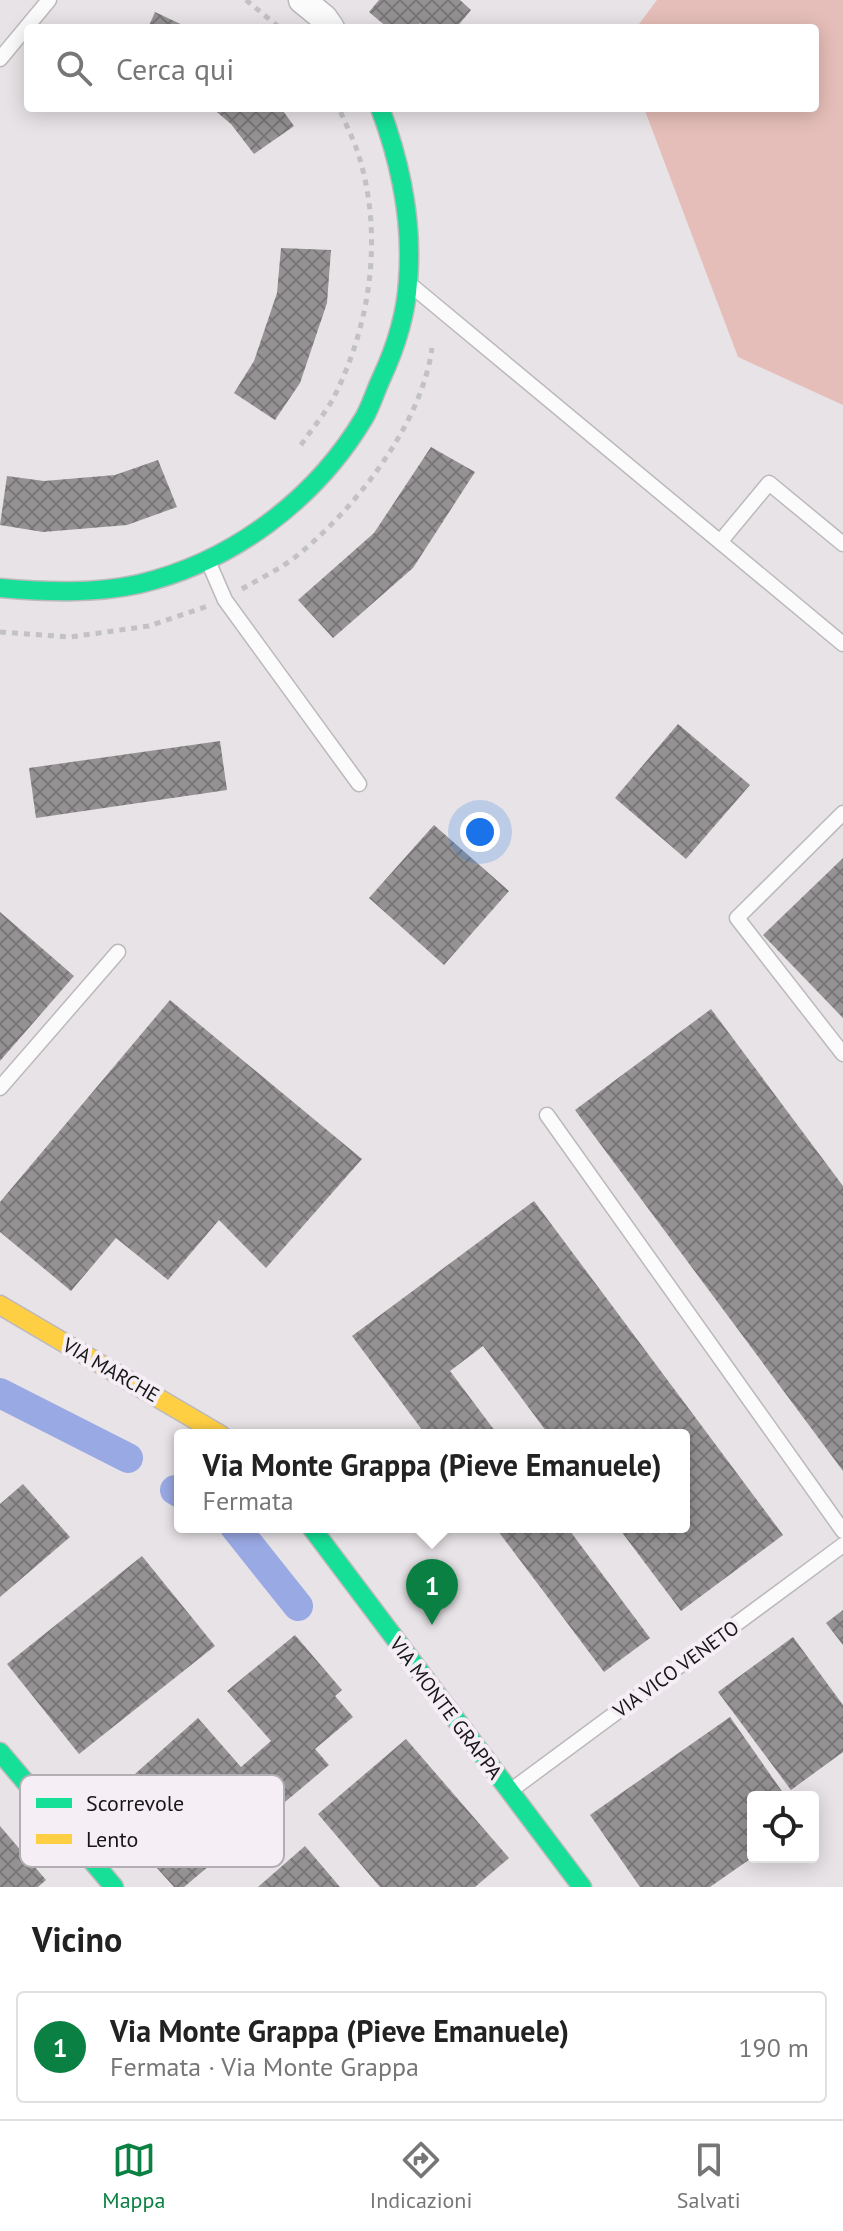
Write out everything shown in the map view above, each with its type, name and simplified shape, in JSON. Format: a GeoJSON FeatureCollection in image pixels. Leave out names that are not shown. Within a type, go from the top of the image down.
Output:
{"type":"FeatureCollection","features":[{"type":"Feature","properties":{"kind":"street"},"geometry":{"type":"LineString","coordinates":[[302,0],[328,24]]}},
{"type":"Feature","properties":{"kind":"street"},"geometry":{"type":"LineString","coordinates":[[0,588],[84,592],[141,584],[208,561],[269,525],[322,476],[364,419],[398,343],[409,283],[409,225],[395,143],[382,112]]}},
{"type":"Feature","properties":{"kind":"street","name":"VIA MARCHE"},"geometry":{"type":"LineString","coordinates":[[0,1305],[211,1429]]}},
{"type":"Feature","properties":{"kind":"street","name":"VIA MONTE GRAPPA"},"geometry":{"type":"LineString","coordinates":[[315,1533],[582,1887]]}},
{"type":"Feature","properties":{"kind":"street"},"geometry":{"type":"LineString","coordinates":[[0,1752],[20,1776]]}},
{"type":"Feature","properties":{"kind":"street"},"geometry":{"type":"LineString","coordinates":[[97,1867],[114,1887]]}},
{"type":"Feature","properties":{"kind":"lane"},"geometry":{"type":"LineString","coordinates":[[29,24],[49,0]]}},
{"type":"Feature","properties":{"kind":"lane"},"geometry":{"type":"LineString","coordinates":[[0,59],[24,30]]}},
{"type":"Feature","properties":{"kind":"lane"},"geometry":{"type":"LineString","coordinates":[[409,283],[843,644]]}},
{"type":"Feature","properties":{"kind":"lane"},"geometry":{"type":"LineString","coordinates":[[720,542],[769,483],[843,544]]}},
{"type":"Feature","properties":{"kind":"lane"},"geometry":{"type":"LineString","coordinates":[[208,561],[225,600],[359,784]]}},
{"type":"Feature","properties":{"kind":"lane"},"geometry":{"type":"LineString","coordinates":[[843,813],[737,918],[843,1054]]}},
{"type":"Feature","properties":{"kind":"lane"},"geometry":{"type":"LineString","coordinates":[[0,1088],[118,952]]}},
{"type":"Feature","properties":{"kind":"lane"},"geometry":{"type":"LineString","coordinates":[[547,1115],[843,1531]]}},
{"type":"Feature","properties":{"kind":"lane","name":"VIA VICO VENETO"},"geometry":{"type":"LineString","coordinates":[[509,1792],[843,1545]]}},
{"type":"Feature","properties":{"kind":"path"},"geometry":{"type":"LineString","coordinates":[[246,0],[275,24]]}},
{"type":"Feature","properties":{"kind":"path"},"geometry":{"type":"LineString","coordinates":[[295,454],[332,402],[358,343],[371,280],[371,216],[358,153],[341,112]]}},
{"type":"Feature","properties":{"kind":"shaded area"},"geometry":{"type":"Polygon","coordinates":[[[657,0],[843,0],[843,405],[738,357],[646,112],[819,112],[819,24],[639,24],[657,0]]]}},
{"type":"Feature","properties":{"kind":"building"},"geometry":{"type":"Polygon","coordinates":[[[379,0],[460,0],[471,10],[459,24],[383,24],[369,12],[379,0]]]}},
{"type":"Feature","properties":{"kind":"building"},"geometry":{"type":"Polygon","coordinates":[[[155,12],[180,24],[150,24],[155,12]]]}},
{"type":"Feature","properties":{"kind":"building"},"geometry":{"type":"Polygon","coordinates":[[[217,112],[284,112],[294,126],[254,154],[231,124],[217,112]]]}},
{"type":"Feature","properties":{"kind":"building"},"geometry":{"type":"Polygon","coordinates":[[[281,248],[331,250],[327,303],[300,383],[275,420],[234,393],[254,361],[277,293],[281,248]]]}},
{"type":"Feature","properties":{"kind":"building"},"geometry":{"type":"Polygon","coordinates":[[[431,447],[475,472],[413,568],[333,638],[298,600],[374,533],[431,447]]]}},
{"type":"Feature","properties":{"kind":"building"},"geometry":{"type":"Polygon","coordinates":[[[158,460],[177,507],[127,525],[43,532],[0,525],[7,476],[44,481],[115,475],[158,460]]]}},
{"type":"Feature","properties":{"kind":"building"},"geometry":{"type":"Polygon","coordinates":[[[678,724],[750,785],[686,859],[615,798],[678,724]]]}},
{"type":"Feature","properties":{"kind":"building"},"geometry":{"type":"Polygon","coordinates":[[[220,741],[227,790],[36,818],[29,768],[220,741]]]}},
{"type":"Feature","properties":{"kind":"building"},"geometry":{"type":"Polygon","coordinates":[[[434,825],[509,891],[444,965],[369,898],[434,825]]]}},
{"type":"Feature","properties":{"kind":"building"},"geometry":{"type":"Polygon","coordinates":[[[843,858],[843,1018],[763,935],[843,858]]]}},
{"type":"Feature","properties":{"kind":"building"},"geometry":{"type":"Polygon","coordinates":[[[0,912],[74,976],[0,1061],[0,912]]]}},
{"type":"Feature","properties":{"kind":"building"},"geometry":{"type":"Polygon","coordinates":[[[170,1000],[362,1159],[266,1268],[219,1220],[168,1280],[116,1238],[71,1291],[0,1232],[0,1202],[170,1000]]]}},
{"type":"Feature","properties":{"kind":"building"},"geometry":{"type":"Polygon","coordinates":[[[711,1009],[843,1186],[843,1471],[575,1110],[711,1009]]]}},
{"type":"Feature","properties":{"kind":"building"},"geometry":{"type":"Polygon","coordinates":[[[534,1201],[783,1535],[681,1611],[622,1533],[690,1533],[690,1429],[545,1429],[483,1346],[450,1371],[494,1429],[422,1429],[352,1336],[534,1201]]]}},
{"type":"Feature","properties":{"kind":"building"},"geometry":{"type":"Polygon","coordinates":[[[23,1484],[70,1537],[0,1597],[0,1504],[23,1484]]]}},
{"type":"Feature","properties":{"kind":"building"},"geometry":{"type":"Polygon","coordinates":[[[500,1533],[571,1533],[650,1638],[604,1672],[500,1533]]]}},
{"type":"Feature","properties":{"kind":"building"},"geometry":{"type":"Polygon","coordinates":[[[142,1556],[215,1646],[79,1754],[7,1664],[142,1556]]]}},
{"type":"Feature","properties":{"kind":"building"},"geometry":{"type":"Polygon","coordinates":[[[843,1610],[843,1645],[826,1623],[843,1610]]]}},
{"type":"Feature","properties":{"kind":"building"},"geometry":{"type":"Polygon","coordinates":[[[295,1635],[342,1690],[335,1696],[353,1717],[315,1749],[329,1765],[284,1803],[284,1775],[134,1775],[198,1718],[241,1767],[271,1741],[227,1691],[295,1635]]]}},
{"type":"Feature","properties":{"kind":"building"},"geometry":{"type":"Polygon","coordinates":[[[793,1637],[843,1705],[843,1752],[791,1790],[718,1692],[793,1637]]]}},
{"type":"Feature","properties":{"kind":"building"},"geometry":{"type":"Polygon","coordinates":[[[730,1717],[782,1791],[747,1791],[747,1861],[710,1887],[640,1887],[590,1815],[730,1717]]]}},
{"type":"Feature","properties":{"kind":"building"},"geometry":{"type":"Polygon","coordinates":[[[406,1739],[509,1858],[475,1887],[380,1887],[318,1814],[406,1739]]]}},
{"type":"Feature","properties":{"kind":"building"},"geometry":{"type":"Polygon","coordinates":[[[0,1826],[20,1849],[20,1867],[35,1867],[46,1880],[38,1887],[0,1887],[0,1826]]]}},
{"type":"Feature","properties":{"kind":"building"},"geometry":{"type":"Polygon","coordinates":[[[305,1846],[340,1887],[258,1887],[305,1846]]]}},
{"type":"Feature","properties":{"kind":"building"},"geometry":{"type":"Polygon","coordinates":[[[156,1867],[208,1867],[184,1887],[174,1887],[156,1867]]]}},
{"type":"Feature","properties":{"kind":"waterway"},"geometry":{"type":"LineString","coordinates":[[0,1393],[128,1458]]}},
{"type":"Feature","properties":{"kind":"waterway"},"geometry":{"type":"LineString","coordinates":[[240,1533],[298,1606]]}},
{"type":"Feature","properties":{"kind":"traffic: fast"},"geometry":{"type":"LineString","coordinates":[[0,588],[87,591],[139,584],[173,574],[206,560],[268,524],[296,501],[344,448],[366,413],[391,355],[403,319],[407,294],[409,237],[404,193],[381,112]]}},
{"type":"Feature","properties":{"kind":"traffic: fast"},"geometry":{"type":"LineString","coordinates":[[316,1533],[582,1887]]}},
{"type":"Feature","properties":{"kind":"traffic: fast"},"geometry":{"type":"LineString","coordinates":[[0,1752],[20,1776]]}},
{"type":"Feature","properties":{"kind":"traffic: fast"},"geometry":{"type":"LineString","coordinates":[[97,1867],[114,1887]]}},
{"type":"Feature","properties":{"kind":"traffic: slow"},"geometry":{"type":"LineString","coordinates":[[0,1305],[211,1429]]}},
{"type":"Feature","properties":{"kind":"place","name":"Via Monte Grappa (Pieve Emanuele)"},"geometry":{"type":"Point","coordinates":[432,1625]}}]}
